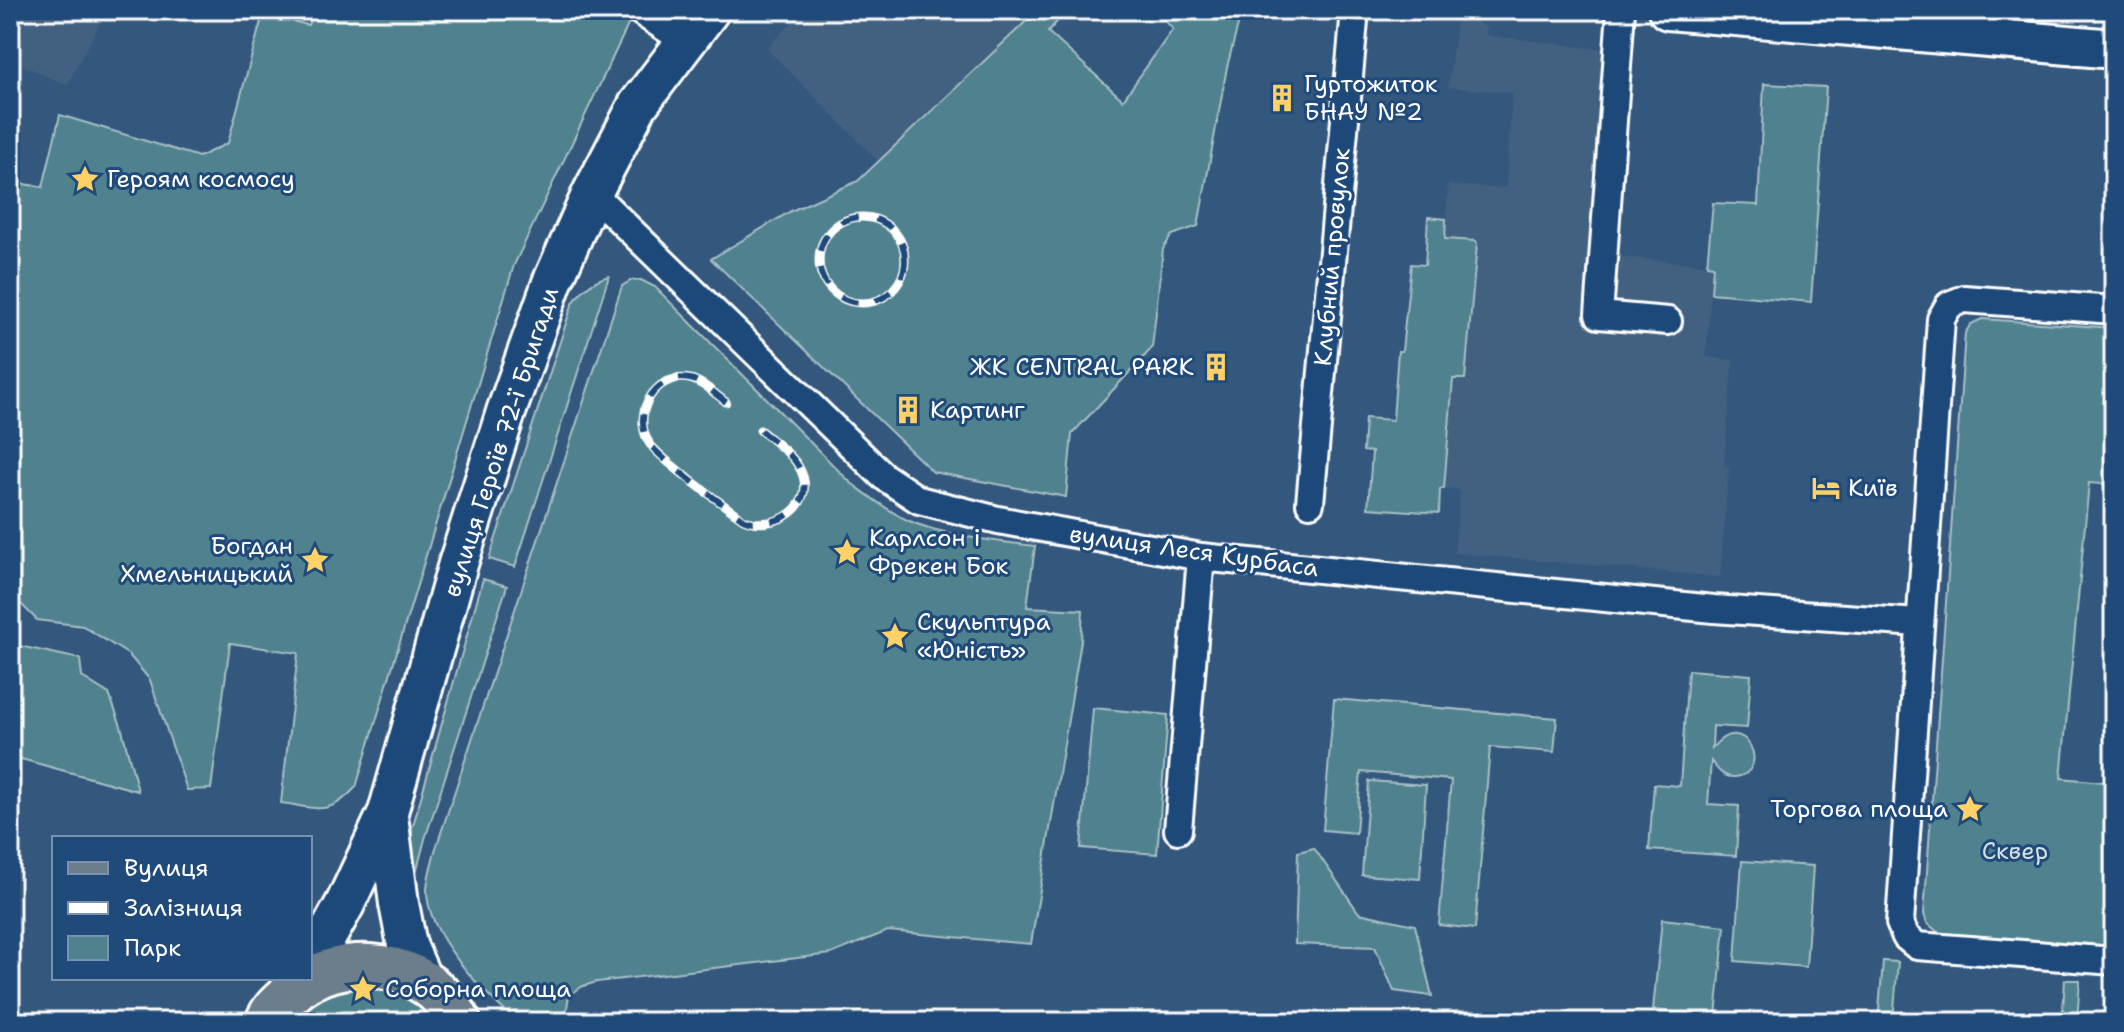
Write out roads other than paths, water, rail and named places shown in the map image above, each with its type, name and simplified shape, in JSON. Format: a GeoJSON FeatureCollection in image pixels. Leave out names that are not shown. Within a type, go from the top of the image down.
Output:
{"type":"FeatureCollection","features":[{"type":"Feature","properties":{"kind":"main road","name":"вулиця Героїв 72-ї Бригади"},"geometry":{"type":"LineString","coordinates":[[312,954],[345,904],[388,812],[458,564],[506,412],[552,283],[592,193],[638,105],[710,10]]}},
{"type":"Feature","properties":{"kind":"main road"},"geometry":{"type":"LineString","coordinates":[[1668,10],[1918,21],[2114,49]]}},
{"type":"Feature","properties":{"kind":"main road","name":"вулиця Героїв 72-ї Бригади"},"geometry":{"type":"LineString","coordinates":[[388,812],[407,945],[423,982]]}},
{"type":"Feature","properties":{"kind":"main road"},"geometry":{"type":"LineString","coordinates":[[284,997],[333,969],[356,964],[402,971],[423,982],[441,997],[459,1020]]}},
{"type":"Feature","properties":{"kind":"main road","name":"вулиця Героїв 72-ї Бригади"},"geometry":{"type":"LineString","coordinates":[[284,997],[295,980]]}},
{"type":"Feature","properties":{"kind":"street"},"geometry":{"type":"LineString","coordinates":[[638,10],[685,41]]}},
{"type":"Feature","properties":{"kind":"street","name":"Клубний провулок"},"geometry":{"type":"LineString","coordinates":[[1310,503],[1355,10]]}},
{"type":"Feature","properties":{"kind":"street"},"geometry":{"type":"LineString","coordinates":[[1621,10],[1599,315],[1668,321]]}},
{"type":"Feature","properties":{"kind":"street","name":"вулиця Леся Курбаса"},"geometry":{"type":"LineString","coordinates":[[592,193],[883,476],[919,500],[998,520],[1201,557],[1714,609],[1919,623]]}},
{"type":"Feature","properties":{"kind":"street"},"geometry":{"type":"LineString","coordinates":[[2114,310],[1964,299],[1949,305],[1941,319],[1900,923],[1906,937],[1917,946],[2114,961]]}},
{"type":"Feature","properties":{"kind":"street"},"geometry":{"type":"LineString","coordinates":[[1178,830],[1201,557]]}},
{"type":"Feature","properties":{"kind":"railway"},"geometry":{"type":"LineString","coordinates":[[862,217],[879,220],[893,229],[902,243],[905,260],[902,277],[893,291],[879,300],[862,303],[845,300],[831,291],[822,277],[819,260],[822,243],[831,229],[845,220],[862,217]]}},
{"type":"Feature","properties":{"kind":"railway"},"geometry":{"type":"LineString","coordinates":[[726,402],[704,385],[678,378],[667,382],[650,396],[643,418],[644,430],[654,449],[677,470],[743,519],[768,522],[780,519],[798,505],[804,482],[792,458],[760,430]]}},
{"type":"Feature","properties":{"kind":"place","name":"Гуртожиток БНАУ №2"},"geometry":{"type":"Point","coordinates":[1282,98]}},
{"type":"Feature","properties":{"kind":"place","name":"Героям космосу"},"geometry":{"type":"Point","coordinates":[85,179]}},
{"type":"Feature","properties":{"kind":"place","name":"ЖК CENTRAL PARK"},"geometry":{"type":"Point","coordinates":[1216,367]}},
{"type":"Feature","properties":{"kind":"place","name":"Картинг"},"geometry":{"type":"Point","coordinates":[908,410]}},
{"type":"Feature","properties":{"kind":"place","name":"Київ"},"geometry":{"type":"Point","coordinates":[1826,488]}},
{"type":"Feature","properties":{"kind":"place","name":"Карлсон і Фрекен Бок"},"geometry":{"type":"Point","coordinates":[847,552]}},
{"type":"Feature","properties":{"kind":"place","name":"Богдан Хмельницький"},"geometry":{"type":"Point","coordinates":[315,560]}},
{"type":"Feature","properties":{"kind":"place","name":"Скульптура «Юність»"},"geometry":{"type":"Point","coordinates":[895,636]}},
{"type":"Feature","properties":{"kind":"place","name":"Торгова площа"},"geometry":{"type":"Point","coordinates":[1970,809]}},
{"type":"Feature","properties":{"kind":"place","name":"Соборна площа"},"geometry":{"type":"Point","coordinates":[363,989]}},
{"type":"Feature","properties":{"kind":"park label","name":"Сквер"},"geometry":{"type":"Point","coordinates":[2015,851]}}]}
